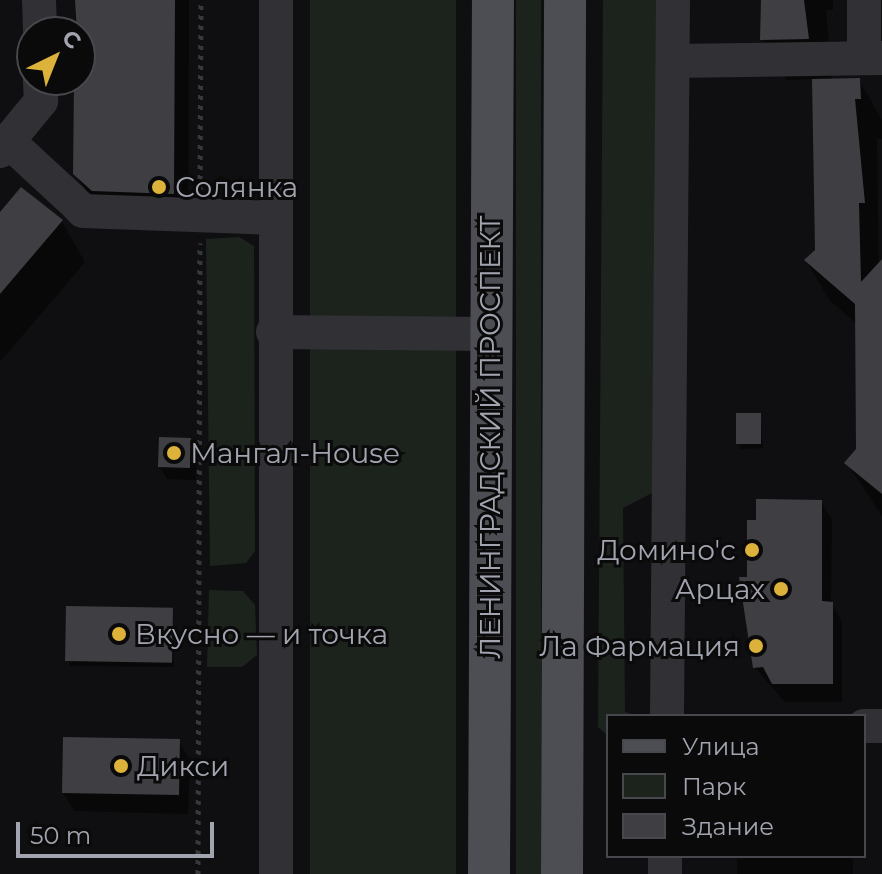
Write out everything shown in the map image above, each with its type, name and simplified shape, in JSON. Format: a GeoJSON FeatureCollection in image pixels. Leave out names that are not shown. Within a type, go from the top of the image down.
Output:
{"type":"FeatureCollection","features":[{"type":"Feature","properties":{"kind":"main road","name":"ЛЕНИНГРАДСКИЙ ПРОСПЕКТ"},"geometry":{"type":"LineString","coordinates":[[489,874],[493,0]]}},
{"type":"Feature","properties":{"kind":"main road"},"geometry":{"type":"LineString","coordinates":[[562,874],[565,0]]}},
{"type":"Feature","properties":{"kind":"street"},"geometry":{"type":"LineString","coordinates":[[276,0],[273,332],[276,874]]}},
{"type":"Feature","properties":{"kind":"street"},"geometry":{"type":"LineString","coordinates":[[667,714],[673,0]]}},
{"type":"Feature","properties":{"kind":"street"},"geometry":{"type":"LineString","coordinates":[[673,61],[873,58],[864,0]]}},
{"type":"Feature","properties":{"kind":"street"},"geometry":{"type":"LineString","coordinates":[[41,96],[41,101],[4,146],[83,211],[275,218]]}},
{"type":"Feature","properties":{"kind":"street"},"geometry":{"type":"LineString","coordinates":[[273,332],[490,334]]}},
{"type":"Feature","properties":{"kind":"path"},"geometry":{"type":"LineString","coordinates":[[198,874],[201,0]]}},
{"type":"Feature","properties":{"kind":"green space"},"geometry":{"type":"Polygon","coordinates":[[[310,0],[456,0],[456,874],[310,874],[310,0]]]}},
{"type":"Feature","properties":{"kind":"green space"},"geometry":{"type":"Polygon","coordinates":[[[516,0],[541,0],[541,874],[516,874],[516,0]]]}},
{"type":"Feature","properties":{"kind":"green space"},"geometry":{"type":"Polygon","coordinates":[[[603,0],[658,0],[656,491],[623,508],[625,712],[631,714],[606,714],[606,734],[598,727],[603,0]]]}},
{"type":"Feature","properties":{"kind":"green space"},"geometry":{"type":"Polygon","coordinates":[[[239,237],[254,246],[255,551],[246,563],[210,566],[206,239],[239,237]]]}},
{"type":"Feature","properties":{"kind":"green space"},"geometry":{"type":"Polygon","coordinates":[[[209,590],[243,591],[255,605],[257,655],[242,667],[207,667],[209,590]]]}},
{"type":"Feature","properties":{"kind":"building"},"geometry":{"type":"Polygon","coordinates":[[[75,0],[175,0],[174,194],[92,191],[73,174],[74,96],[96,96],[96,16],[76,16],[75,0]]]}},
{"type":"Feature","properties":{"kind":"building"},"geometry":{"type":"Polygon","coordinates":[[[761,0],[804,0],[809,39],[760,40],[761,0]]]}},
{"type":"Feature","properties":{"kind":"building"},"geometry":{"type":"Polygon","coordinates":[[[860,78],[861,99],[855,99],[865,203],[859,203],[861,282],[882,259],[882,494],[844,463],[856,449],[855,304],[804,260],[815,250],[812,79],[860,78]]]}},
{"type":"Feature","properties":{"kind":"building"},"geometry":{"type":"Polygon","coordinates":[[[21,187],[63,220],[0,294],[0,212],[21,187]]]}},
{"type":"Feature","properties":{"kind":"building"},"geometry":{"type":"Polygon","coordinates":[[[736,413],[761,413],[761,444],[736,444],[736,413]]]}},
{"type":"Feature","properties":{"kind":"building","name":"Мангал-House"},"geometry":{"type":"Polygon","coordinates":[[[159,437],[191,438],[190,468],[158,467],[159,437]]]}},
{"type":"Feature","properties":{"kind":"building","name":"Арцах"},"geometry":{"type":"Polygon","coordinates":[[[756,499],[822,500],[822,601],[833,602],[833,684],[772,684],[763,667],[753,668],[739,577],[747,577],[747,520],[756,520],[756,499]]]}},
{"type":"Feature","properties":{"kind":"building","name":"Вкусно — и точка"},"geometry":{"type":"Polygon","coordinates":[[[66,606],[173,608],[172,663],[65,661],[66,606]]]}},
{"type":"Feature","properties":{"kind":"building","name":"Дикси"},"geometry":{"type":"Polygon","coordinates":[[[63,737],[180,739],[179,795],[62,793],[63,737]]]}},
{"type":"Feature","properties":{"kind":"place","name":"Солянка"},"geometry":{"type":"Point","coordinates":[159,187]}},
{"type":"Feature","properties":{"kind":"place","name":"Мангал-House"},"geometry":{"type":"Point","coordinates":[174,453]}},
{"type":"Feature","properties":{"kind":"place","name":"Домино'c"},"geometry":{"type":"Point","coordinates":[752,550]}},
{"type":"Feature","properties":{"kind":"place","name":"Арцах"},"geometry":{"type":"Point","coordinates":[781,589]}},
{"type":"Feature","properties":{"kind":"place","name":"Вкусно — и точка"},"geometry":{"type":"Point","coordinates":[119,634]}},
{"type":"Feature","properties":{"kind":"place","name":"Ла Фармация"},"geometry":{"type":"Point","coordinates":[756,646]}},
{"type":"Feature","properties":{"kind":"place","name":"Дикси"},"geometry":{"type":"Point","coordinates":[121,766]}}]}
